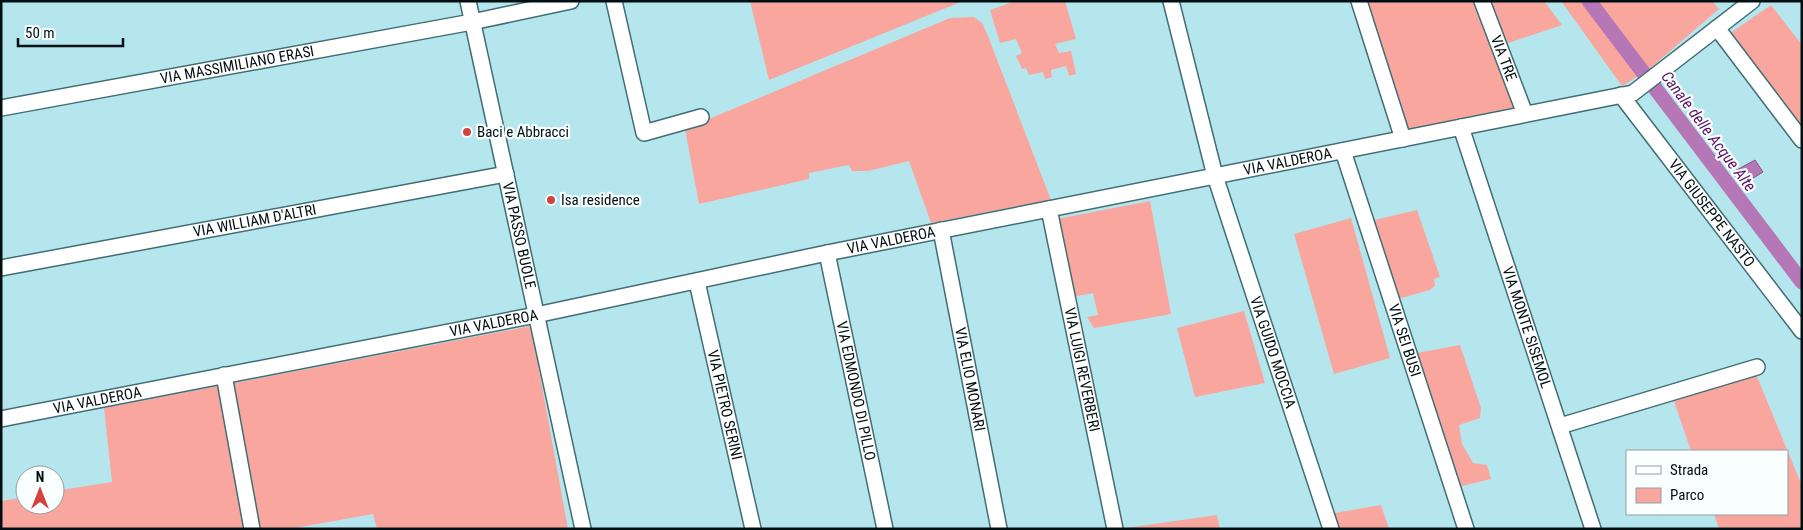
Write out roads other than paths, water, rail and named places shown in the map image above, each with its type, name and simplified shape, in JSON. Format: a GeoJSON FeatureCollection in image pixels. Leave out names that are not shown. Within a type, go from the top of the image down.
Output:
{"type":"FeatureCollection","features":[{"type":"Feature","properties":{"kind":"street","name":"VIA PASSO BUOLE"},"geometry":{"type":"LineString","coordinates":[[468,1],[583,529]]}},
{"type":"Feature","properties":{"kind":"street","name":"VIA MASSIMILIANO ERASI"},"geometry":{"type":"LineString","coordinates":[[1,108],[472,22],[571,1]]}},
{"type":"Feature","properties":{"kind":"street"},"geometry":{"type":"LineString","coordinates":[[614,1],[644,132],[701,117]]}},
{"type":"Feature","properties":{"kind":"street","name":"VIA GUIDO MOCCIA"},"geometry":{"type":"LineString","coordinates":[[1171,1],[1215,176],[1331,529]]}},
{"type":"Feature","properties":{"kind":"street"},"geometry":{"type":"LineString","coordinates":[[1359,1],[1403,139]]}},
{"type":"Feature","properties":{"kind":"street","name":"VIA TRE"},"geometry":{"type":"LineString","coordinates":[[1482,1],[1525,114]]}},
{"type":"Feature","properties":{"kind":"street","name":"VIA VALDEROA"},"geometry":{"type":"LineString","coordinates":[[1,419],[536,315],[941,230],[1627,94],[1752,1]]}},
{"type":"Feature","properties":{"kind":"street"},"geometry":{"type":"LineString","coordinates":[[1716,28],[1802,140]]}},
{"type":"Feature","properties":{"kind":"street","name":"VIA GIUSEPPE NASTO"},"geometry":{"type":"LineString","coordinates":[[1627,94],[1802,331]]}},
{"type":"Feature","properties":{"kind":"street","name":"VIA MONTE SISEMOL"},"geometry":{"type":"LineString","coordinates":[[1462,127],[1593,529]]}},
{"type":"Feature","properties":{"kind":"street","name":"VIA SEI BUSI"},"geometry":{"type":"LineString","coordinates":[[1342,151],[1466,529]]}},
{"type":"Feature","properties":{"kind":"street","name":"VIA WILLIAM D'ALTRI"},"geometry":{"type":"LineString","coordinates":[[1,268],[506,174]]}},
{"type":"Feature","properties":{"kind":"street","name":"VIA LUIGI REVERBERI"},"geometry":{"type":"LineString","coordinates":[[1049,209],[1115,529]]}},
{"type":"Feature","properties":{"kind":"street","name":"VIA ELIO MONARI"},"geometry":{"type":"LineString","coordinates":[[941,230],[999,529]]}},
{"type":"Feature","properties":{"kind":"street","name":"VIA EDMONDO DI PILLO"},"geometry":{"type":"LineString","coordinates":[[828,253],[885,529]]}},
{"type":"Feature","properties":{"kind":"street","name":"VIA PIETRO SERINI"},"geometry":{"type":"LineString","coordinates":[[697,282],[753,529]]}},
{"type":"Feature","properties":{"kind":"street"},"geometry":{"type":"LineString","coordinates":[[1560,426],[1756,367]]}},
{"type":"Feature","properties":{"kind":"street"},"geometry":{"type":"LineString","coordinates":[[224,375],[252,529]]}},
{"type":"Feature","properties":{"kind":"waterway","name":"Canale delle Acque Alte"},"geometry":{"type":"LineString","coordinates":[[1589,1],[1802,282]]}},
{"type":"Feature","properties":{"kind":"place","name":"Baci e Abbracci"},"geometry":{"type":"Point","coordinates":[467,132]}},
{"type":"Feature","properties":{"kind":"place","name":"Isa residence"},"geometry":{"type":"Point","coordinates":[551,200]}}]}
